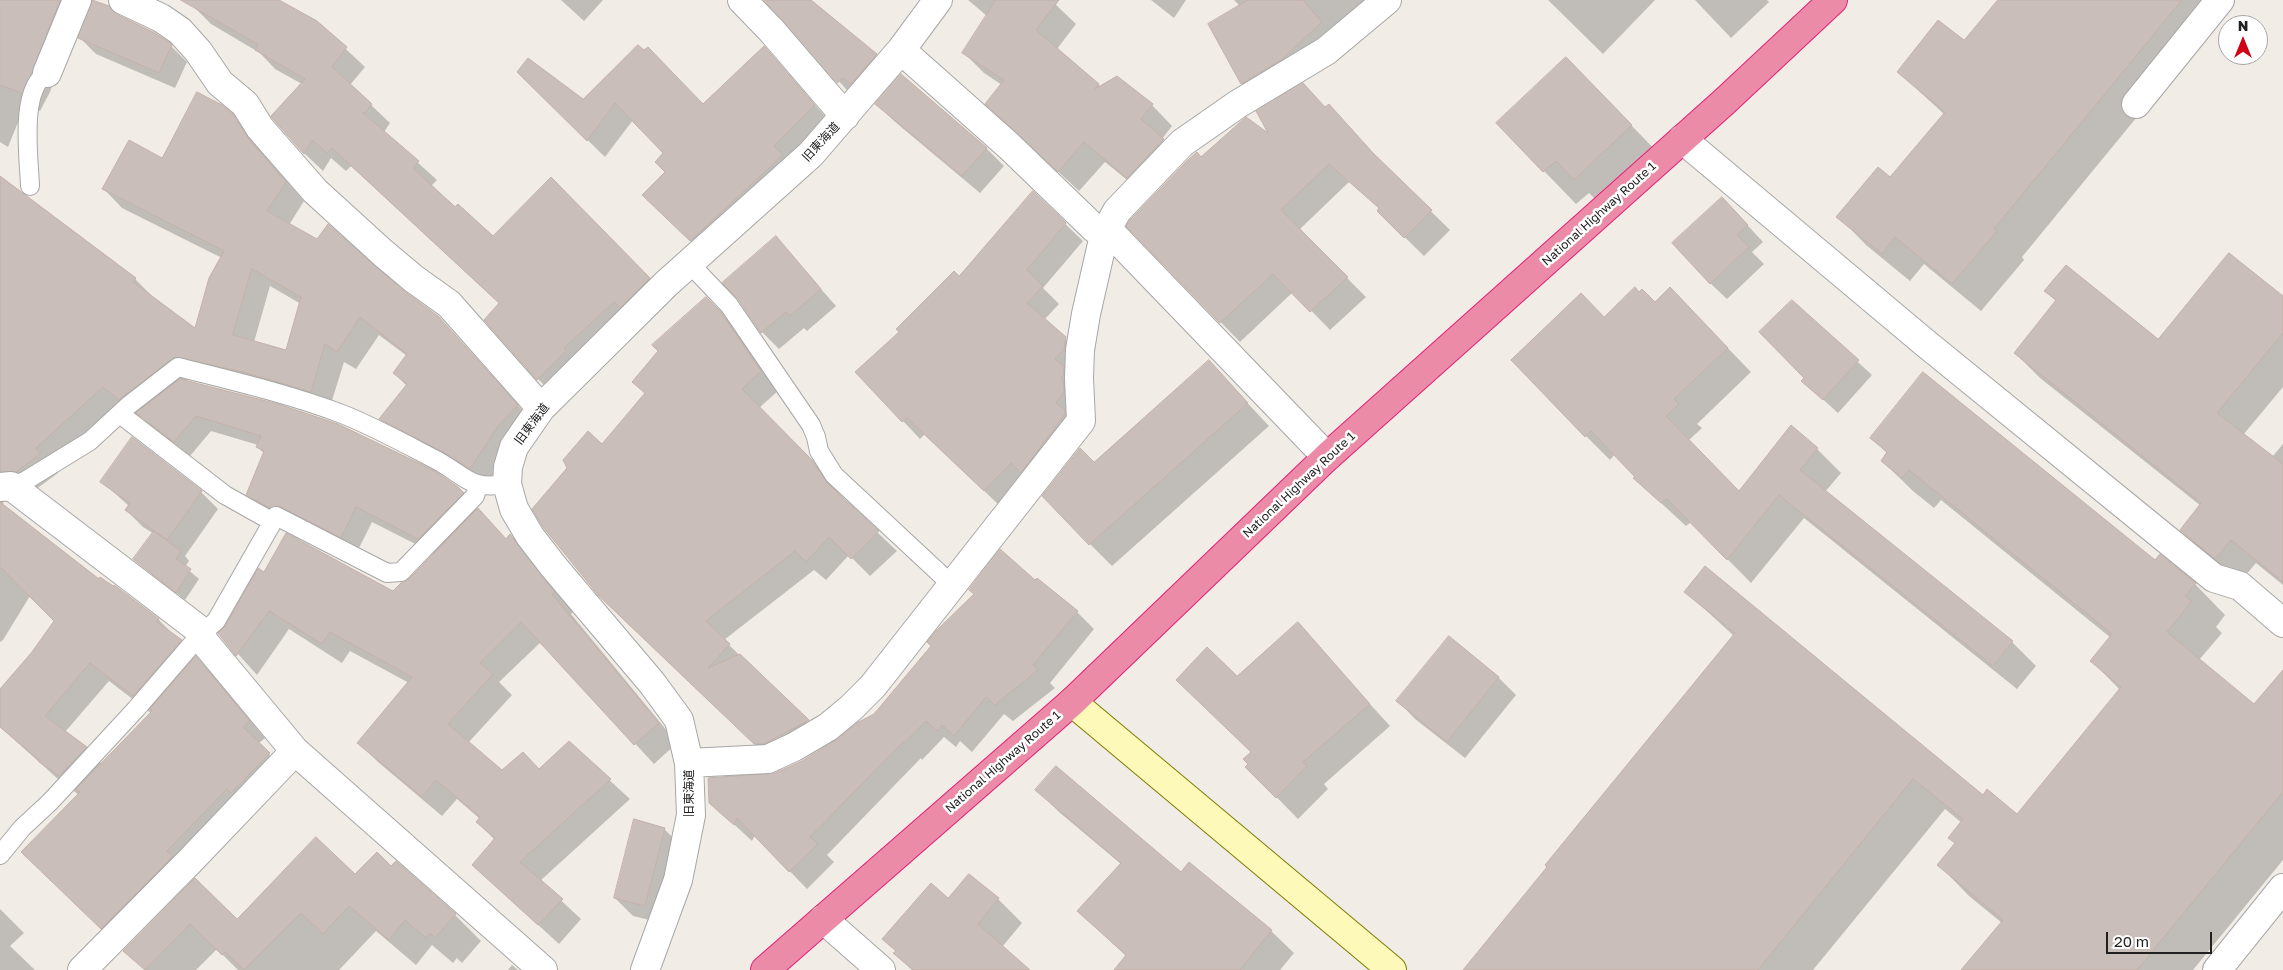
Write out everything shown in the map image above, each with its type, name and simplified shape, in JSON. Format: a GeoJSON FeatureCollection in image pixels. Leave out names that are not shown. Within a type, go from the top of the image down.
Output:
{"type":"FeatureCollection","features":[{"type":"Feature","properties":{"kind":"highway","name":"National Highway Route 1"},"geometry":{"type":"LineString","coordinates":[[765,970],[1072,702],[1327,457],[1682,139],[1833,0]]}},
{"type":"Feature","properties":{"kind":"street"},"geometry":{"type":"LineString","coordinates":[[48,73],[77,0]]}},
{"type":"Feature","properties":{"kind":"street"},"geometry":{"type":"LineString","coordinates":[[123,0],[161,18],[180,31],[198,51],[220,83],[245,104],[260,128],[316,191],[383,253],[414,279],[449,304],[541,408]]}},
{"type":"Feature","properties":{"kind":"street"},"geometry":{"type":"LineString","coordinates":[[742,0],[771,30],[845,116]]}},
{"type":"Feature","properties":{"kind":"street","name":"旧東海道"},"geometry":{"type":"LineString","coordinates":[[645,970],[678,880],[691,815],[689,763],[679,720],[652,682],[553,566],[530,536],[514,509],[507,484],[508,467],[514,447],[541,408],[689,263],[811,154],[901,50],[938,0]]}},
{"type":"Feature","properties":{"kind":"street"},"geometry":{"type":"LineString","coordinates":[[689,763],[768,759],[794,748],[828,727],[873,686],[912,638],[951,584],[1081,421],[1080,350],[1104,235],[1117,211],[1182,143],[1238,104],[1326,51],[1386,0]]}},
{"type":"Feature","properties":{"kind":"street"},"geometry":{"type":"LineString","coordinates":[[2136,104],[2220,0]]}},
{"type":"Feature","properties":{"kind":"street"},"geometry":{"type":"LineString","coordinates":[[901,50],[1009,146],[1104,235],[1115,237],[1327,457]]}},
{"type":"Feature","properties":{"kind":"street"},"geometry":{"type":"LineString","coordinates":[[1682,139],[1924,342],[2214,578],[2240,586],[2283,622]]}},
{"type":"Feature","properties":{"kind":"street"},"geometry":{"type":"LineString","coordinates":[[5,486],[196,628],[295,751],[542,970]]}},
{"type":"Feature","properties":{"kind":"street"},"geometry":{"type":"LineString","coordinates":[[1072,702],[1392,970]]}},
{"type":"Feature","properties":{"kind":"street"},"geometry":{"type":"LineString","coordinates":[[82,970],[295,751]]}},
{"type":"Feature","properties":{"kind":"street"},"geometry":{"type":"LineString","coordinates":[[2217,970],[2283,888]]}},
{"type":"Feature","properties":{"kind":"street"},"geometry":{"type":"LineString","coordinates":[[823,919],[881,970]]}},
{"type":"Feature","properties":{"kind":"lane"},"geometry":{"type":"LineString","coordinates":[[30,186],[28,109],[40,78],[48,73]]}},
{"type":"Feature","properties":{"kind":"lane"},"geometry":{"type":"LineString","coordinates":[[689,263],[729,305],[811,425],[819,451],[834,475],[951,584]]}},
{"type":"Feature","properties":{"kind":"lane"},"geometry":{"type":"LineString","coordinates":[[5,486],[25,481],[90,441],[178,367],[265,389],[344,415],[439,462],[478,486],[488,487],[507,484]]}},
{"type":"Feature","properties":{"kind":"lane"},"geometry":{"type":"LineString","coordinates":[[120,414],[225,495],[273,522]]}},
{"type":"Feature","properties":{"kind":"lane"},"geometry":{"type":"LineString","coordinates":[[0,855],[22,828],[50,802],[136,709],[200,635],[216,621],[276,516],[387,573],[401,572],[475,496],[478,486]]}},
{"type":"Feature","properties":{"kind":"building"},"geometry":{"type":"Polygon","coordinates":[[[0,0],[60,0],[32,73],[22,93],[0,85],[0,0]]]}},
{"type":"Feature","properties":{"kind":"building"},"geometry":{"type":"Polygon","coordinates":[[[92,0],[109,6],[116,14],[153,32],[172,45],[159,73],[78,38],[92,0]]]}},
{"type":"Feature","properties":{"kind":"building"},"geometry":{"type":"Polygon","coordinates":[[[181,0],[279,0],[317,21],[347,47],[332,67],[372,104],[365,113],[362,112],[419,161],[413,168],[455,207],[458,204],[493,236],[551,177],[650,278],[620,308],[614,302],[564,348],[567,350],[537,380],[484,320],[499,303],[332,148],[327,153],[312,140],[304,154],[273,119],[271,116],[305,79],[255,50],[258,45],[181,0]]]}},
{"type":"Feature","properties":{"kind":"building"},"geometry":{"type":"Polygon","coordinates":[[[764,0],[811,0],[877,54],[851,84],[843,78],[837,83],[764,0]]]}},
{"type":"Feature","properties":{"kind":"building"},"geometry":{"type":"Polygon","coordinates":[[[996,0],[1059,0],[1036,30],[1099,84],[1095,89],[1117,76],[1153,104],[1141,119],[1164,139],[1127,178],[1084,142],[1058,172],[985,104],[1004,80],[962,53],[996,0]]]}},
{"type":"Feature","properties":{"kind":"building"},"geometry":{"type":"Polygon","coordinates":[[[1248,0],[1303,0],[1322,22],[1281,60],[1241,84],[1208,24],[1248,0]]]}},
{"type":"Feature","properties":{"kind":"building"},"geometry":{"type":"Polygon","coordinates":[[[1998,0],[2182,0],[1994,229],[1997,231],[1952,284],[1895,237],[1882,254],[1836,217],[1878,167],[1890,177],[1945,112],[1897,72],[1938,20],[1964,40],[1998,0]]]}},
{"type":"Feature","properties":{"kind":"building"},"geometry":{"type":"Polygon","coordinates":[[[638,45],[644,50],[648,47],[703,104],[764,46],[815,105],[774,146],[783,155],[690,241],[642,195],[665,172],[655,162],[663,153],[615,103],[587,141],[517,72],[528,58],[583,99],[638,45]]]}},
{"type":"Feature","properties":{"kind":"building"},"geometry":{"type":"Polygon","coordinates":[[[1566,57],[1632,125],[1574,180],[1556,161],[1543,172],[1496,123],[1566,57]]]}},
{"type":"Feature","properties":{"kind":"building"},"geometry":{"type":"Polygon","coordinates":[[[901,74],[987,148],[962,176],[875,104],[901,74]]]}},
{"type":"Feature","properties":{"kind":"building"},"geometry":{"type":"Polygon","coordinates":[[[1303,83],[1325,107],[1329,104],[1373,153],[1432,210],[1404,238],[1377,211],[1379,208],[1329,164],[1281,210],[1348,277],[1310,312],[1273,274],[1220,323],[1126,226],[1188,160],[1197,152],[1201,157],[1246,117],[1268,133],[1256,111],[1303,83]]]}},
{"type":"Feature","properties":{"kind":"building"},"geometry":{"type":"Polygon","coordinates":[[[197,92],[222,105],[233,114],[248,138],[286,182],[267,211],[317,239],[328,224],[404,291],[438,316],[518,405],[498,426],[470,469],[443,452],[379,419],[407,384],[393,373],[407,354],[360,317],[337,352],[325,344],[311,392],[243,372],[175,357],[119,400],[103,387],[36,448],[40,454],[16,472],[0,471],[0,176],[136,278],[133,282],[195,328],[209,278],[224,251],[102,189],[129,140],[162,158],[197,92]],[[252,269],[233,335],[286,350],[301,297],[252,269]]]}},
{"type":"Feature","properties":{"kind":"building"},"geometry":{"type":"Polygon","coordinates":[[[1033,191],[1066,223],[1027,270],[1043,286],[1027,303],[1066,337],[1064,349],[1055,359],[1064,366],[1061,378],[1064,392],[1056,403],[1065,410],[1065,414],[1021,473],[1011,463],[984,491],[907,418],[902,422],[855,372],[899,332],[896,329],[954,271],[959,276],[1033,191]]]}},
{"type":"Feature","properties":{"kind":"building"},"geometry":{"type":"Polygon","coordinates":[[[1722,197],[1748,225],[1737,235],[1749,247],[1710,284],[1672,243],[1722,197]]]}},
{"type":"Feature","properties":{"kind":"building"},"geometry":{"type":"Polygon","coordinates":[[[776,236],[821,289],[790,316],[786,312],[761,333],[738,299],[722,283],[776,236]]]}},
{"type":"Feature","properties":{"kind":"building"},"geometry":{"type":"Polygon","coordinates":[[[2229,253],[2283,296],[2283,333],[2217,413],[2283,464],[2283,582],[2231,540],[2215,559],[2180,530],[2201,503],[2014,353],[2056,300],[2044,291],[2066,265],[2158,339],[2229,253]]]}},
{"type":"Feature","properties":{"kind":"building"},"geometry":{"type":"Polygon","coordinates":[[[1635,287],[1639,292],[1642,289],[1655,302],[1670,287],[1728,348],[1674,399],[1679,404],[1666,416],[1739,491],[1791,425],[1818,448],[1800,470],[2013,641],[1993,666],[1779,495],[1727,560],[1667,499],[1661,503],[1633,478],[1635,477],[1591,431],[1585,437],[1511,360],[1581,293],[1604,317],[1635,287]]]}},
{"type":"Feature","properties":{"kind":"building"},"geometry":{"type":"Polygon","coordinates":[[[706,297],[721,312],[761,371],[742,389],[812,460],[827,483],[879,531],[851,559],[829,537],[806,562],[795,551],[706,621],[730,644],[708,668],[740,654],[809,720],[764,744],[754,744],[599,596],[543,527],[532,509],[567,468],[563,460],[588,431],[602,444],[645,393],[632,382],[658,351],[652,345],[706,297]]]}},
{"type":"Feature","properties":{"kind":"building"},"geometry":{"type":"Polygon","coordinates":[[[1792,300],[1859,360],[1823,400],[1801,381],[1804,378],[1759,332],[1792,300]]]}},
{"type":"Feature","properties":{"kind":"building"},"geometry":{"type":"Polygon","coordinates":[[[1209,360],[1248,403],[1089,545],[1042,496],[1080,448],[1094,462],[1209,360]]]}},
{"type":"Feature","properties":{"kind":"building"},"geometry":{"type":"Polygon","coordinates":[[[1923,372],[2155,560],[2160,554],[2196,583],[2185,596],[2192,601],[2167,632],[2254,704],[2283,670],[2283,792],[2137,970],[1961,970],[2003,920],[1937,865],[1955,843],[1948,838],[1963,819],[1913,779],[1758,970],[1463,970],[1547,867],[1545,865],[1735,633],[1684,592],[1705,566],[1983,795],[1987,789],[2017,814],[2121,687],[2090,661],[2112,634],[1909,470],[1902,478],[1881,461],[1887,452],[1870,438],[1923,372]]]}},
{"type":"Feature","properties":{"kind":"building"},"geometry":{"type":"Polygon","coordinates":[[[180,379],[278,404],[338,424],[433,470],[464,493],[418,539],[356,507],[341,538],[281,507],[270,508],[246,495],[264,451],[256,447],[261,436],[196,416],[174,442],[136,413],[180,379]]]}},
{"type":"Feature","properties":{"kind":"building"},"geometry":{"type":"Polygon","coordinates":[[[132,437],[202,491],[167,540],[125,510],[130,503],[100,482],[132,437]]]}},
{"type":"Feature","properties":{"kind":"building"},"geometry":{"type":"Polygon","coordinates":[[[0,502],[99,579],[100,577],[114,585],[159,619],[157,622],[182,640],[133,696],[90,663],[45,716],[87,747],[59,776],[38,761],[0,727],[0,689],[32,652],[54,621],[0,567],[0,502]]]}},
{"type":"Feature","properties":{"kind":"building"},"geometry":{"type":"Polygon","coordinates":[[[478,508],[506,539],[510,534],[555,592],[552,594],[659,723],[634,745],[521,622],[480,663],[493,674],[448,724],[502,770],[523,752],[539,769],[569,741],[611,779],[520,862],[563,899],[538,925],[472,865],[495,838],[476,822],[480,817],[436,780],[422,797],[357,743],[412,677],[330,632],[322,644],[269,611],[236,656],[218,633],[225,626],[258,568],[264,572],[286,533],[393,591],[401,583],[409,579],[478,508]]]}},
{"type":"Feature","properties":{"kind":"building"},"geometry":{"type":"Polygon","coordinates":[[[154,531],[181,551],[176,559],[191,569],[176,593],[133,559],[154,531]]]}},
{"type":"Feature","properties":{"kind":"building"},"geometry":{"type":"Polygon","coordinates":[[[1000,549],[1035,580],[1037,578],[1078,611],[1033,665],[1038,670],[995,705],[986,697],[954,736],[942,725],[938,731],[926,721],[810,837],[818,844],[789,872],[737,818],[734,825],[709,803],[708,778],[775,773],[802,761],[836,740],[857,723],[874,714],[931,646],[927,642],[936,631],[974,594],[969,590],[1000,549]]]}},
{"type":"Feature","properties":{"kind":"building"},"geometry":{"type":"Polygon","coordinates":[[[1298,622],[1370,704],[1303,762],[1307,766],[1276,798],[1245,767],[1248,764],[1243,759],[1251,752],[1176,680],[1207,647],[1237,676],[1298,622]]]}},
{"type":"Feature","properties":{"kind":"building"},"geometry":{"type":"Polygon","coordinates":[[[1449,636],[1499,677],[1447,742],[1396,701],[1449,636]]]}},
{"type":"Feature","properties":{"kind":"building"},"geometry":{"type":"Polygon","coordinates":[[[196,656],[250,721],[243,727],[270,753],[231,793],[227,789],[167,851],[173,856],[101,929],[21,852],[80,792],[76,789],[152,711],[150,709],[196,656]]]}},
{"type":"Feature","properties":{"kind":"building"},"geometry":{"type":"Polygon","coordinates":[[[1056,766],[1181,872],[1189,862],[1272,930],[1240,970],[1114,970],[1126,955],[1077,911],[1121,863],[1035,790],[1056,766]]]}},
{"type":"Feature","properties":{"kind":"building"},"geometry":{"type":"Polygon","coordinates":[[[634,819],[665,828],[645,906],[614,898],[634,819]]]}},
{"type":"Feature","properties":{"kind":"building"},"geometry":{"type":"Polygon","coordinates":[[[316,837],[355,874],[377,852],[391,866],[396,861],[456,914],[435,938],[430,933],[426,938],[405,920],[389,940],[349,906],[323,934],[301,913],[244,970],[225,952],[222,955],[190,924],[145,970],[123,951],[195,878],[237,919],[316,837]]]}},
{"type":"Feature","properties":{"kind":"building"},"geometry":{"type":"Polygon","coordinates":[[[969,874],[999,898],[978,924],[1030,970],[913,970],[893,953],[896,951],[882,939],[931,883],[948,898],[969,874]]]}}]}
